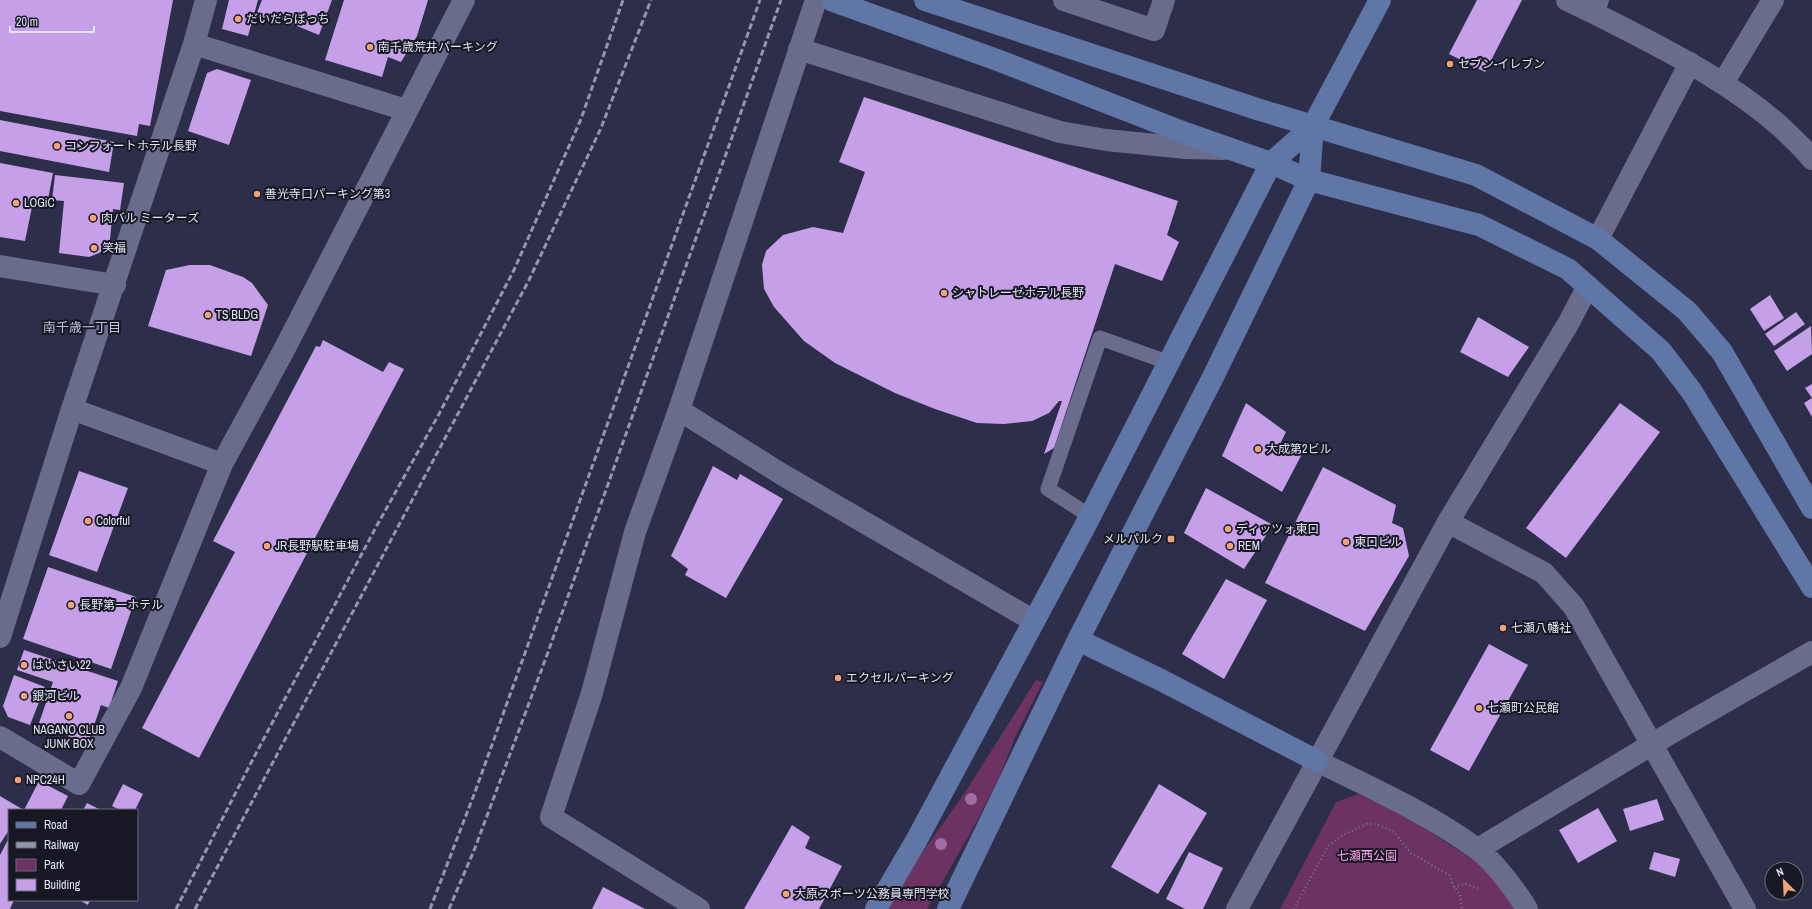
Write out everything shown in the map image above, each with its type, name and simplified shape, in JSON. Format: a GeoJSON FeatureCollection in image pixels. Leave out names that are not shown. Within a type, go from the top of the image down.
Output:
{"type":"FeatureCollection","features":[{"type":"Feature","properties":{"kind":"street"},"geometry":{"type":"LineString","coordinates":[[0,637],[72,409],[115,285],[194,44],[206,0]]}},
{"type":"Feature","properties":{"kind":"street"},"geometry":{"type":"LineString","coordinates":[[1,741],[79,784],[131,688],[222,464],[284,350],[406,110],[464,0]]}},
{"type":"Feature","properties":{"kind":"street"},"geometry":{"type":"LineString","coordinates":[[925,0],[1314,126],[1476,175],[1598,239],[1687,311],[1722,352],[1812,508]]}},
{"type":"Feature","properties":{"kind":"street"},"geometry":{"type":"LineString","coordinates":[[1064,0],[1154,30],[1164,0]]}},
{"type":"Feature","properties":{"kind":"street"},"geometry":{"type":"LineString","coordinates":[[876,909],[916,841],[1090,516],[1272,162],[1314,126],[1380,0]]}},
{"type":"Feature","properties":{"kind":"street"},"geometry":{"type":"LineString","coordinates":[[1567,0],[1595,6],[1723,83],[1770,118],[1812,158]]}},
{"type":"Feature","properties":{"kind":"street"},"geometry":{"type":"LineString","coordinates":[[1723,83],[1773,0]]}},
{"type":"Feature","properties":{"kind":"street"},"geometry":{"type":"LineString","coordinates":[[699,909],[551,816],[592,693],[635,532],[679,410],[799,49],[824,1],[1000,61],[1185,134],[1272,162],[1309,180],[1479,225],[1568,269],[1661,351],[1692,392],[1812,587]]}},
{"type":"Feature","properties":{"kind":"street"},"geometry":{"type":"LineString","coordinates":[[194,44],[406,110]]}},
{"type":"Feature","properties":{"kind":"street"},"geometry":{"type":"LineString","coordinates":[[799,49],[1060,132],[1106,140],[1171,146],[1231,149]]}},
{"type":"Feature","properties":{"kind":"street"},"geometry":{"type":"LineString","coordinates":[[1598,239],[1690,63]]}},
{"type":"Feature","properties":{"kind":"street"},"geometry":{"type":"LineString","coordinates":[[948,909],[1078,640],[1213,377],[1309,180],[1314,126]]}},
{"type":"Feature","properties":{"kind":"street"},"geometry":{"type":"LineString","coordinates":[[0,266],[115,285]]}},
{"type":"Feature","properties":{"kind":"street"},"geometry":{"type":"LineString","coordinates":[[1237,909],[1448,522],[1568,324],[1588,286]]}},
{"type":"Feature","properties":{"kind":"street"},"geometry":{"type":"LineString","coordinates":[[72,409],[222,464]]}},
{"type":"Feature","properties":{"kind":"street"},"geometry":{"type":"LineString","coordinates":[[679,410],[790,479],[1034,621]]}},
{"type":"Feature","properties":{"kind":"street"},"geometry":{"type":"LineString","coordinates":[[1448,522],[1544,573],[1574,607],[1745,909]]}},
{"type":"Feature","properties":{"kind":"street"},"geometry":{"type":"LineString","coordinates":[[1078,640],[1161,680],[1427,817],[1478,849],[1515,889],[1527,909]]}},
{"type":"Feature","properties":{"kind":"street"},"geometry":{"type":"LineString","coordinates":[[1478,849],[1812,652]]}},
{"type":"Feature","properties":{"kind":"lane"},"geometry":{"type":"LineString","coordinates":[[1090,516],[1048,489],[1100,338],[1170,363]]}},
{"type":"Feature","properties":{"kind":"path"},"geometry":{"type":"LineString","coordinates":[[1294,909],[1328,846],[1343,835],[1367,824],[1376,824],[1394,832],[1411,853],[1449,875],[1454,888],[1460,896],[1462,909]]}},
{"type":"Feature","properties":{"kind":"path"},"geometry":{"type":"LineString","coordinates":[[1454,888],[1466,884],[1482,890]]}},
{"type":"Feature","properties":{"kind":"green space"},"geometry":{"type":"Polygon","coordinates":[[[1036,680],[1043,682],[1016,735],[999,778],[977,821],[927,909],[889,909],[914,864],[964,794],[1036,680]]]}},
{"type":"Feature","properties":{"kind":"green space","name":"七瀬西公園"},"geometry":{"type":"Polygon","coordinates":[[[1358,794],[1404,815],[1492,872],[1515,909],[1280,909],[1336,802],[1358,794]]]}},
{"type":"Feature","properties":{"kind":"building"},"geometry":{"type":"Polygon","coordinates":[[[0,0],[173,0],[150,126],[139,124],[137,136],[0,111],[0,0]]]}},
{"type":"Feature","properties":{"kind":"building"},"geometry":{"type":"Polygon","coordinates":[[[229,0],[258,0],[248,36],[222,29],[229,0]]]}},
{"type":"Feature","properties":{"kind":"building"},"geometry":{"type":"Polygon","coordinates":[[[262,0],[332,0],[319,35],[280,19],[278,24],[256,15],[262,0]]]}},
{"type":"Feature","properties":{"kind":"building","name":"南千歳荒井パーキング"},"geometry":{"type":"Polygon","coordinates":[[[344,0],[428,0],[417,36],[401,62],[388,57],[382,77],[325,60],[344,0]]]}},
{"type":"Feature","properties":{"kind":"building"},"geometry":{"type":"Polygon","coordinates":[[[1477,0],[1522,0],[1485,72],[1449,54],[1477,0]]]}},
{"type":"Feature","properties":{"kind":"building"},"geometry":{"type":"Polygon","coordinates":[[[217,69],[251,80],[229,145],[188,131],[207,73],[217,69]]]}},
{"type":"Feature","properties":{"kind":"building"},"geometry":{"type":"Polygon","coordinates":[[[864,97],[1178,201],[1167,235],[1179,242],[1162,281],[1115,264],[1054,448],[1044,454],[1062,401],[1059,401],[1049,413],[1032,421],[1004,424],[977,423],[935,409],[895,393],[835,363],[804,341],[774,307],[764,289],[762,265],[766,251],[783,235],[813,227],[843,233],[865,172],[839,162],[864,97]]]}},
{"type":"Feature","properties":{"kind":"building","name":"コンフォートホテル長野"},"geometry":{"type":"Polygon","coordinates":[[[0,120],[114,142],[109,172],[0,151],[0,120]]]}},
{"type":"Feature","properties":{"kind":"building","name":"LOGiC"},"geometry":{"type":"Polygon","coordinates":[[[0,163],[53,173],[47,205],[33,202],[25,241],[0,237],[0,163]]]}},
{"type":"Feature","properties":{"kind":"building"},"geometry":{"type":"Polygon","coordinates":[[[55,175],[124,183],[120,210],[113,209],[109,249],[89,257],[59,253],[64,201],[52,200],[55,175]]]}},
{"type":"Feature","properties":{"kind":"building","name":"TS BLDG"},"geometry":{"type":"Polygon","coordinates":[[[190,265],[210,265],[243,277],[252,283],[268,305],[251,356],[148,326],[166,270],[190,265]]]}},
{"type":"Feature","properties":{"kind":"building"},"geometry":{"type":"Polygon","coordinates":[[[1770,295],[1784,318],[1764,331],[1750,309],[1770,295]]]}},
{"type":"Feature","properties":{"kind":"building"},"geometry":{"type":"Polygon","coordinates":[[[1796,312],[1805,324],[1774,346],[1765,334],[1796,312]]]}},
{"type":"Feature","properties":{"kind":"building"},"geometry":{"type":"Polygon","coordinates":[[[1478,317],[1529,347],[1508,377],[1460,352],[1478,317]]]}},
{"type":"Feature","properties":{"kind":"building"},"geometry":{"type":"Polygon","coordinates":[[[1811,326],[1812,354],[1787,371],[1774,351],[1811,326]]]}},
{"type":"Feature","properties":{"kind":"building","name":"JR長野駅駐車場"},"geometry":{"type":"Polygon","coordinates":[[[323,340],[383,372],[389,362],[404,369],[199,758],[142,728],[235,552],[213,541],[316,346],[320,347],[323,340]]]}},
{"type":"Feature","properties":{"kind":"building"},"geometry":{"type":"Polygon","coordinates":[[[1812,384],[1812,398],[1805,388],[1812,384]]]}},
{"type":"Feature","properties":{"kind":"building"},"geometry":{"type":"Polygon","coordinates":[[[1812,398],[1812,417],[1804,403],[1812,398]]]}},
{"type":"Feature","properties":{"kind":"building","name":"大成第2ビル"},"geometry":{"type":"Polygon","coordinates":[[[1246,403],[1286,432],[1280,444],[1302,454],[1282,492],[1222,456],[1246,403]]]}},
{"type":"Feature","properties":{"kind":"building"},"geometry":{"type":"Polygon","coordinates":[[[1620,403],[1660,432],[1566,558],[1526,528],[1620,403]]]}},
{"type":"Feature","properties":{"kind":"building"},"geometry":{"type":"Polygon","coordinates":[[[713,466],[737,480],[740,474],[783,499],[726,598],[685,575],[688,569],[671,556],[713,466]]]}},
{"type":"Feature","properties":{"kind":"building","name":"東口ビル"},"geometry":{"type":"Polygon","coordinates":[[[1323,467],[1396,505],[1392,523],[1403,528],[1409,556],[1365,631],[1265,583],[1323,467]]]}},
{"type":"Feature","properties":{"kind":"building","name":"Colorful"},"geometry":{"type":"Polygon","coordinates":[[[79,471],[128,488],[97,572],[49,555],[79,471]]]}},
{"type":"Feature","properties":{"kind":"building","name":"ディッツォ東口"},"geometry":{"type":"Polygon","coordinates":[[[1206,488],[1273,525],[1244,569],[1184,533],[1206,488]]]}},
{"type":"Feature","properties":{"kind":"building"},"geometry":{"type":"Polygon","coordinates":[[[48,567],[136,597],[111,669],[23,639],[48,567]]]}},
{"type":"Feature","properties":{"kind":"building"},"geometry":{"type":"Polygon","coordinates":[[[1226,579],[1267,600],[1224,679],[1182,654],[1226,579]]]}},
{"type":"Feature","properties":{"kind":"building","name":"七瀬町公民館"},"geometry":{"type":"Polygon","coordinates":[[[1489,644],[1528,665],[1469,771],[1430,750],[1489,644]]]}},
{"type":"Feature","properties":{"kind":"building"},"geometry":{"type":"Polygon","coordinates":[[[24,650],[118,681],[109,708],[101,705],[88,743],[38,726],[53,682],[17,670],[24,650]]]}},
{"type":"Feature","properties":{"kind":"building","name":"銀河ビル"},"geometry":{"type":"Polygon","coordinates":[[[14,675],[45,687],[30,725],[8,717],[3,706],[14,675]]]}},
{"type":"Feature","properties":{"kind":"building"},"geometry":{"type":"Polygon","coordinates":[[[39,781],[68,796],[62,809],[25,809],[39,781]]]}},
{"type":"Feature","properties":{"kind":"building"},"geometry":{"type":"Polygon","coordinates":[[[123,784],[143,794],[136,809],[118,809],[112,806],[123,784]]]}},
{"type":"Feature","properties":{"kind":"building"},"geometry":{"type":"Polygon","coordinates":[[[1159,784],[1207,813],[1158,894],[1111,867],[1159,784]]]}},
{"type":"Feature","properties":{"kind":"building"},"geometry":{"type":"Polygon","coordinates":[[[0,796],[22,809],[8,809],[8,832],[0,844],[0,796]]]}},
{"type":"Feature","properties":{"kind":"building"},"geometry":{"type":"Polygon","coordinates":[[[1657,799],[1664,820],[1630,831],[1623,809],[1657,799]]]}},
{"type":"Feature","properties":{"kind":"building"},"geometry":{"type":"Polygon","coordinates":[[[87,803],[99,809],[84,809],[87,803]]]}},
{"type":"Feature","properties":{"kind":"building"},"geometry":{"type":"Polygon","coordinates":[[[1598,808],[1617,841],[1578,863],[1559,830],[1598,808]]]}},
{"type":"Feature","properties":{"kind":"building"},"geometry":{"type":"Polygon","coordinates":[[[792,825],[810,837],[805,848],[842,866],[819,909],[744,909],[792,825]]]}},
{"type":"Feature","properties":{"kind":"building"},"geometry":{"type":"Polygon","coordinates":[[[8,840],[8,901],[14,901],[10,909],[0,909],[0,855],[8,840]]]}},
{"type":"Feature","properties":{"kind":"building"},"geometry":{"type":"Polygon","coordinates":[[[1189,852],[1223,868],[1203,909],[1185,909],[1166,899],[1189,852]]]}},
{"type":"Feature","properties":{"kind":"building"},"geometry":{"type":"Polygon","coordinates":[[[1654,852],[1680,859],[1675,877],[1649,869],[1654,852]]]}},
{"type":"Feature","properties":{"kind":"building"},"geometry":{"type":"Polygon","coordinates":[[[603,887],[645,909],[592,909],[603,887]]]}},
{"type":"Feature","properties":{"kind":"building"},"geometry":{"type":"Polygon","coordinates":[[[81,901],[90,901],[88,905],[81,901]]]}},
{"type":"Feature","properties":{"kind":"railway"},"geometry":{"type":"LineString","coordinates":[[176,909],[253,759],[375,529],[439,414],[514,270],[581,119],[623,0]]}},
{"type":"Feature","properties":{"kind":"railway"},"geometry":{"type":"LineString","coordinates":[[195,909],[529,280],[601,128],[651,0]]}},
{"type":"Feature","properties":{"kind":"railway"},"geometry":{"type":"LineString","coordinates":[[430,909],[475,792],[760,0]]}},
{"type":"Feature","properties":{"kind":"railway"},"geometry":{"type":"LineString","coordinates":[[449,909],[475,848],[547,655],[781,0]]}},
{"type":"Feature","properties":{"kind":"place","name":"だいだらぼっち"},"geometry":{"type":"Point","coordinates":[238,19]}},
{"type":"Feature","properties":{"kind":"place","name":"南千歳荒井パーキング"},"geometry":{"type":"Point","coordinates":[370,47]}},
{"type":"Feature","properties":{"kind":"place","name":"セブン-イレブン"},"geometry":{"type":"Point","coordinates":[1450,64]}},
{"type":"Feature","properties":{"kind":"place","name":"コンフォートホテル長野"},"geometry":{"type":"Point","coordinates":[57,146]}},
{"type":"Feature","properties":{"kind":"place","name":"善光寺口パーキング第3"},"geometry":{"type":"Point","coordinates":[257,194]}},
{"type":"Feature","properties":{"kind":"place","name":"LOGiC"},"geometry":{"type":"Point","coordinates":[16,203]}},
{"type":"Feature","properties":{"kind":"place","name":"肉バル ミーターズ"},"geometry":{"type":"Point","coordinates":[93,218]}},
{"type":"Feature","properties":{"kind":"place","name":"笑福"},"geometry":{"type":"Point","coordinates":[94,248]}},
{"type":"Feature","properties":{"kind":"place","name":"シャトレーゼホテル長野"},"geometry":{"type":"Point","coordinates":[944,293]}},
{"type":"Feature","properties":{"kind":"place","name":"TS BLDG"},"geometry":{"type":"Point","coordinates":[208,315]}},
{"type":"Feature","properties":{"kind":"place","name":"大成第2ビル"},"geometry":{"type":"Point","coordinates":[1258,449]}},
{"type":"Feature","properties":{"kind":"place","name":"Colorful"},"geometry":{"type":"Point","coordinates":[88,521]}},
{"type":"Feature","properties":{"kind":"place","name":"ディッツォ東口"},"geometry":{"type":"Point","coordinates":[1228,529]}},
{"type":"Feature","properties":{"kind":"place","name":"メルパルク"},"geometry":{"type":"Point","coordinates":[1171,539]}},
{"type":"Feature","properties":{"kind":"place","name":"東口ビル"},"geometry":{"type":"Point","coordinates":[1346,542]}},
{"type":"Feature","properties":{"kind":"place","name":"JR長野駅駐車場"},"geometry":{"type":"Point","coordinates":[267,546]}},
{"type":"Feature","properties":{"kind":"place","name":"REM"},"geometry":{"type":"Point","coordinates":[1230,546]}},
{"type":"Feature","properties":{"kind":"place","name":"長野第一ホテル"},"geometry":{"type":"Point","coordinates":[71,605]}},
{"type":"Feature","properties":{"kind":"place","name":"七瀬八幡社"},"geometry":{"type":"Point","coordinates":[1503,628]}},
{"type":"Feature","properties":{"kind":"place","name":"はいさい22"},"geometry":{"type":"Point","coordinates":[24,665]}},
{"type":"Feature","properties":{"kind":"place","name":"エクセルパーキング"},"geometry":{"type":"Point","coordinates":[838,678]}},
{"type":"Feature","properties":{"kind":"place","name":"銀河ビル"},"geometry":{"type":"Point","coordinates":[24,696]}},
{"type":"Feature","properties":{"kind":"place","name":"七瀬町公民館"},"geometry":{"type":"Point","coordinates":[1479,708]}},
{"type":"Feature","properties":{"kind":"place","name":"NAGANO CLUB JUNK BOX"},"geometry":{"type":"Point","coordinates":[69,716]}},
{"type":"Feature","properties":{"kind":"place","name":"NPC24H"},"geometry":{"type":"Point","coordinates":[18,780]}},
{"type":"Feature","properties":{"kind":"place","name":"大原スポーツ公務員専門学校"},"geometry":{"type":"Point","coordinates":[786,894]}},
{"type":"Feature","properties":{"kind":"district","name":"南千歳一丁目"},"geometry":{"type":"Point","coordinates":[82,327]}}]}
